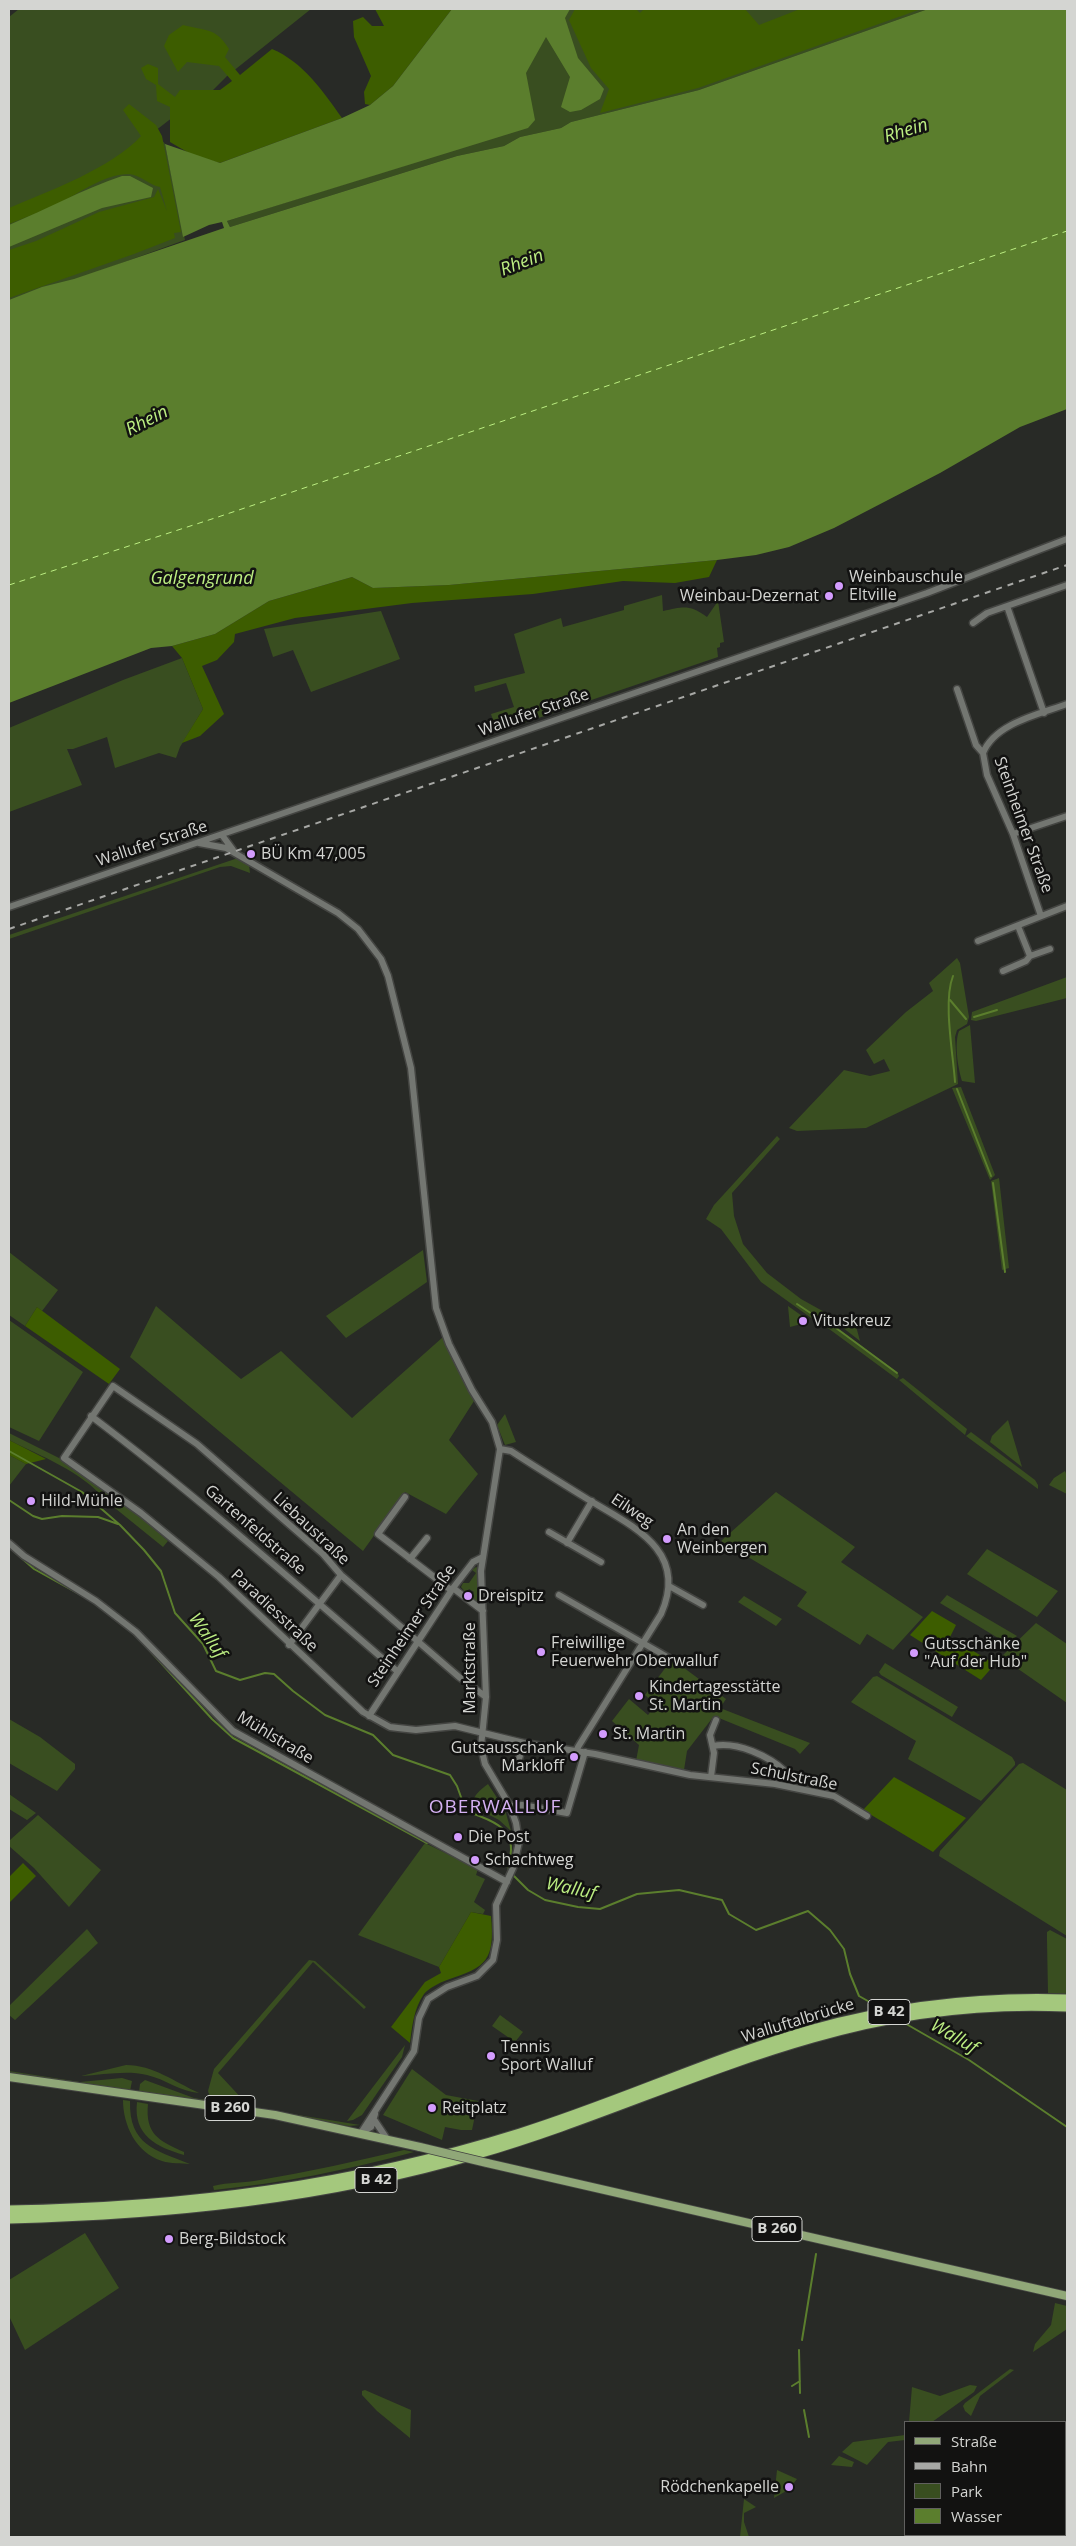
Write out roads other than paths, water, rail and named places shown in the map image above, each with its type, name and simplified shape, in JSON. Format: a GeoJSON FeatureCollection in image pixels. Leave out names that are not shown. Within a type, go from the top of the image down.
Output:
{"type":"FeatureCollection","features":[{"type":"Feature","properties":{"kind":"highway","name":"Walluftalbrücke"},"geometry":{"type":"LineString","coordinates":[[727,2063],[812,2030],[893,2011],[983,2000],[1062,2003]]}},
{"type":"Feature","properties":{"kind":"highway","name":"B 42"},"geometry":{"type":"LineString","coordinates":[[11,2210],[171,2203],[262,2192],[355,2176],[519,2133],[727,2063]]}},
{"type":"Feature","properties":{"kind":"highway","name":"B 42"},"geometry":{"type":"LineString","coordinates":[[9,2219],[200,2208],[295,2195],[390,2177],[522,2141],[727,2063]]}},
{"type":"Feature","properties":{"kind":"main road","name":"B 260"},"geometry":{"type":"LineString","coordinates":[[10,2078],[275,2115],[361,2133],[1067,2296]]}},
{"type":"Feature","properties":{"kind":"street","name":"Wallufer Straße"},"geometry":{"type":"LineString","coordinates":[[9,907],[239,830],[927,593],[1067,539]]}},
{"type":"Feature","properties":{"kind":"street"},"geometry":{"type":"LineString","coordinates":[[973,623],[987,613],[1067,585]]}},
{"type":"Feature","properties":{"kind":"street"},"geometry":{"type":"LineString","coordinates":[[1007,606],[1044,713]]}},
{"type":"Feature","properties":{"kind":"street"},"geometry":{"type":"LineString","coordinates":[[957,689],[976,744],[983,753]]}},
{"type":"Feature","properties":{"kind":"street","name":"Steinheimer Straße"},"geometry":{"type":"LineString","coordinates":[[1042,916],[1013,834],[987,775],[983,753],[991,739],[1002,730],[1067,704]]}},
{"type":"Feature","properties":{"kind":"street"},"geometry":{"type":"LineString","coordinates":[[1013,834],[1067,816]]}},
{"type":"Feature","properties":{"kind":"street"},"geometry":{"type":"LineString","coordinates":[[230,848],[239,830]]}},
{"type":"Feature","properties":{"kind":"street"},"geometry":{"type":"LineString","coordinates":[[222,835],[230,848]]}},
{"type":"Feature","properties":{"kind":"street"},"geometry":{"type":"LineString","coordinates":[[199,843],[230,848]]}},
{"type":"Feature","properties":{"kind":"street","name":"Marktstraße"},"geometry":{"type":"LineString","coordinates":[[230,848],[346,919],[365,936],[380,959],[388,976],[409,1057],[433,1296],[442,1329],[492,1422],[500,1449],[481,1571],[486,1697],[481,1747],[485,1764],[510,1806],[516,1823],[519,1842],[509,1876]]}},
{"type":"Feature","properties":{"kind":"street"},"geometry":{"type":"LineString","coordinates":[[978,941],[1067,906]]}},
{"type":"Feature","properties":{"kind":"street"},"geometry":{"type":"LineString","coordinates":[[1018,926],[1030,956]]}},
{"type":"Feature","properties":{"kind":"street"},"geometry":{"type":"LineString","coordinates":[[1003,970],[1026,961],[1030,956],[1050,949]]}},
{"type":"Feature","properties":{"kind":"street","name":"Liebaustraße"},"geometry":{"type":"LineString","coordinates":[[91,1416],[113,1386],[197,1444],[323,1554],[341,1575],[459,1677],[486,1697]]}},
{"type":"Feature","properties":{"kind":"street","name":"Paradiesstraße"},"geometry":{"type":"LineString","coordinates":[[91,1416],[64,1458],[155,1524],[219,1577],[289,1645],[369,1716],[390,1727],[416,1730],[455,1726],[482,1732]]}},
{"type":"Feature","properties":{"kind":"street","name":"Gartenfeldstraße"},"geometry":{"type":"LineString","coordinates":[[91,1416],[169,1475],[396,1671]]}},
{"type":"Feature","properties":{"kind":"street","name":"Eilweg"},"geometry":{"type":"LineString","coordinates":[[500,1449],[511,1451],[640,1530],[650,1539],[663,1558],[669,1586],[666,1604],[577,1751]]}},
{"type":"Feature","properties":{"kind":"street"},"geometry":{"type":"LineString","coordinates":[[406,1497],[378,1534],[483,1611]]}},
{"type":"Feature","properties":{"kind":"street"},"geometry":{"type":"LineString","coordinates":[[567,1543],[592,1501]]}},
{"type":"Feature","properties":{"kind":"street"},"geometry":{"type":"LineString","coordinates":[[549,1532],[601,1562]]}},
{"type":"Feature","properties":{"kind":"street"},"geometry":{"type":"LineString","coordinates":[[410,1559],[428,1538]]}},
{"type":"Feature","properties":{"kind":"street","name":"Mühlstraße"},"geometry":{"type":"LineString","coordinates":[[9,1543],[24,1556],[96,1601],[136,1632],[233,1732],[509,1876]]}},
{"type":"Feature","properties":{"kind":"street","name":"Steinheimer Straße"},"geometry":{"type":"LineString","coordinates":[[369,1716],[396,1671],[452,1589],[472,1562],[483,1557]]}},
{"type":"Feature","properties":{"kind":"street"},"geometry":{"type":"LineString","coordinates":[[289,1645],[318,1603],[341,1575]]}},
{"type":"Feature","properties":{"kind":"street"},"geometry":{"type":"LineString","coordinates":[[669,1586],[703,1605]]}},
{"type":"Feature","properties":{"kind":"street"},"geometry":{"type":"LineString","coordinates":[[559,1595],[669,1658]]}},
{"type":"Feature","properties":{"kind":"street"},"geometry":{"type":"LineString","coordinates":[[712,1777],[713,1746],[710,1735],[716,1720]]}},
{"type":"Feature","properties":{"kind":"street","name":"Schulstraße"},"geometry":{"type":"LineString","coordinates":[[482,1732],[524,1743],[585,1752],[690,1775],[775,1784],[834,1796],[867,1816]]}},
{"type":"Feature","properties":{"kind":"street"},"geometry":{"type":"LineString","coordinates":[[516,1768],[524,1743]]}},
{"type":"Feature","properties":{"kind":"street","name":"Schulstraße"},"geometry":{"type":"LineString","coordinates":[[713,1746],[726,1745],[767,1757],[786,1772]]}},
{"type":"Feature","properties":{"kind":"street"},"geometry":{"type":"LineString","coordinates":[[510,1806],[522,1804],[568,1813],[585,1752]]}},
{"type":"Feature","properties":{"kind":"street"},"geometry":{"type":"LineString","coordinates":[[361,2133],[368,2121],[375,2117],[414,2051],[419,2018],[428,1999],[447,1988],[477,1976],[493,1960],[497,1940],[496,1905],[509,1876]]}},
{"type":"Feature","properties":{"kind":"street"},"geometry":{"type":"LineString","coordinates":[[375,2117],[387,2139]]}},
{"type":"Feature","properties":{"kind":"water"},"geometry":{"type":"Polygon","coordinates":[[[452,9],[570,9],[565,18],[578,58],[604,89],[600,99],[581,110],[570,112],[561,107],[570,77],[546,37],[526,73],[535,120],[528,128],[227,221],[230,227],[457,156],[504,146],[520,137],[561,128],[571,122],[699,90],[928,9],[1067,9],[1067,409],[1020,427],[940,473],[834,528],[789,547],[756,555],[717,560],[449,585],[373,588],[352,577],[269,601],[215,634],[172,646],[151,648],[9,703],[9,300],[42,287],[74,279],[224,228],[222,222],[209,225],[183,237],[165,144],[220,163],[342,118],[370,105],[393,86],[452,9]]]}},
{"type":"Feature","properties":{"kind":"water"},"geometry":{"type":"Polygon","coordinates":[[[122,176],[130,176],[153,188],[151,197],[102,208],[9,247],[9,225],[79,193],[122,176]]]}},
{"type":"Feature","properties":{"kind":"waterway"},"geometry":{"type":"LineString","coordinates":[[953,976],[949,999],[949,1028],[955,1082]]}},
{"type":"Feature","properties":{"kind":"waterway"},"geometry":{"type":"LineString","coordinates":[[950,1000],[966,1019]]}},
{"type":"Feature","properties":{"kind":"waterway"},"geometry":{"type":"LineString","coordinates":[[974,1017],[997,1010]]}},
{"type":"Feature","properties":{"kind":"waterway"},"geometry":{"type":"LineString","coordinates":[[957,1089],[991,1176]]}},
{"type":"Feature","properties":{"kind":"waterway"},"geometry":{"type":"LineString","coordinates":[[993,1183],[1005,1272]]}},
{"type":"Feature","properties":{"kind":"waterway"},"geometry":{"type":"LineString","coordinates":[[797,1304],[818,1318]]}},
{"type":"Feature","properties":{"kind":"waterway"},"geometry":{"type":"LineString","coordinates":[[836,1328],[897,1373]]}},
{"type":"Feature","properties":{"kind":"waterway","name":"Walluf"},"geometry":{"type":"LineString","coordinates":[[9,1451],[82,1492],[120,1525],[144,1550],[161,1571],[175,1613],[203,1644],[216,1671],[240,1680],[265,1673],[274,1674],[325,1715],[373,1735],[393,1755],[450,1775],[457,1786],[466,1811],[489,1820],[507,1834],[511,1850],[509,1870]]}},
{"type":"Feature","properties":{"kind":"waterway","name":"Walluf"},"geometry":{"type":"LineString","coordinates":[[9,1500],[33,1516],[42,1519],[62,1516],[98,1517],[118,1524]]}},
{"type":"Feature","properties":{"kind":"waterway"},"geometry":{"type":"LineString","coordinates":[[9,1547],[34,1569],[88,1599]]}},
{"type":"Feature","properties":{"kind":"waterway"},"geometry":{"type":"LineString","coordinates":[[142,1642],[212,1719],[233,1738],[427,1843]]}},
{"type":"Feature","properties":{"kind":"waterway","name":"Walluf"},"geometry":{"type":"LineString","coordinates":[[512,1874],[528,1890],[545,1900],[578,1907],[600,1909],[637,1894],[679,1890],[722,1900],[729,1914],[756,1930],[808,1911],[830,1930],[844,1949],[850,1974],[859,1996],[882,2009]]}},
{"type":"Feature","properties":{"kind":"waterway","name":"Walluf"},"geometry":{"type":"LineString","coordinates":[[901,2021],[969,2060],[1067,2127]]}},
{"type":"Feature","properties":{"kind":"waterway"},"geometry":{"type":"LineString","coordinates":[[802,2340],[816,2254]]}},
{"type":"Feature","properties":{"kind":"waterway"},"geometry":{"type":"LineString","coordinates":[[799,2350],[800,2393]]}},
{"type":"Feature","properties":{"kind":"waterway"},"geometry":{"type":"LineString","coordinates":[[792,2386],[800,2381]]}},
{"type":"Feature","properties":{"kind":"waterway"},"geometry":{"type":"LineString","coordinates":[[804,2410],[809,2437]]}},
{"type":"Feature","properties":{"kind":"railway"},"geometry":{"type":"LineString","coordinates":[[9,929],[1067,565]]}},
{"type":"Feature","properties":{"kind":"place","name":"Weinbauschule Eltville"},"geometry":{"type":"Point","coordinates":[839,586]}},
{"type":"Feature","properties":{"kind":"place","name":"Weinbau-Dezernat"},"geometry":{"type":"Point","coordinates":[829,596]}},
{"type":"Feature","properties":{"kind":"place","name":"BÜ Km 47,005"},"geometry":{"type":"Point","coordinates":[251,854]}},
{"type":"Feature","properties":{"kind":"place","name":"Vituskreuz"},"geometry":{"type":"Point","coordinates":[803,1321]}},
{"type":"Feature","properties":{"kind":"place","name":"Hild-Mühle"},"geometry":{"type":"Point","coordinates":[31,1501]}},
{"type":"Feature","properties":{"kind":"place","name":"An den Weinbergen"},"geometry":{"type":"Point","coordinates":[667,1539]}},
{"type":"Feature","properties":{"kind":"place","name":"Dreispitz"},"geometry":{"type":"Point","coordinates":[468,1596]}},
{"type":"Feature","properties":{"kind":"place","name":"Freiwillige Feuerwehr Oberwalluf"},"geometry":{"type":"Point","coordinates":[541,1652]}},
{"type":"Feature","properties":{"kind":"place","name":"Gutsschänke \"Auf der Hub\""},"geometry":{"type":"Point","coordinates":[914,1653]}},
{"type":"Feature","properties":{"kind":"place","name":"Kindertagesstätte St. Martin"},"geometry":{"type":"Point","coordinates":[639,1696]}},
{"type":"Feature","properties":{"kind":"place","name":"St. Martin"},"geometry":{"type":"Point","coordinates":[603,1734]}},
{"type":"Feature","properties":{"kind":"place","name":"Gutsausschank Markloff"},"geometry":{"type":"Point","coordinates":[574,1757]}},
{"type":"Feature","properties":{"kind":"place","name":"Die Post"},"geometry":{"type":"Point","coordinates":[458,1837]}},
{"type":"Feature","properties":{"kind":"place","name":"Schachtweg"},"geometry":{"type":"Point","coordinates":[475,1860]}},
{"type":"Feature","properties":{"kind":"place","name":"Tennis Sport Walluf"},"geometry":{"type":"Point","coordinates":[491,2056]}},
{"type":"Feature","properties":{"kind":"place","name":"Reitplatz"},"geometry":{"type":"Point","coordinates":[432,2108]}},
{"type":"Feature","properties":{"kind":"place","name":"Berg-Bildstock"},"geometry":{"type":"Point","coordinates":[169,2239]}},
{"type":"Feature","properties":{"kind":"place","name":"Rödchenkapelle"},"geometry":{"type":"Point","coordinates":[789,2487]}},
{"type":"Feature","properties":{"kind":"district","name":"OBERWALLUF"},"geometry":{"type":"Point","coordinates":[495,1808]}},
{"type":"Feature","properties":{"kind":"water label","name":"Rhein"},"geometry":{"type":"Point","coordinates":[906,131]}},
{"type":"Feature","properties":{"kind":"water label","name":"Rhein"},"geometry":{"type":"Point","coordinates":[522,263]}},
{"type":"Feature","properties":{"kind":"water label","name":"Rhein"},"geometry":{"type":"Point","coordinates":[147,421]}},
{"type":"Feature","properties":{"kind":"water label","name":"Galgengrund"},"geometry":{"type":"Point","coordinates":[202,579]}}]}
